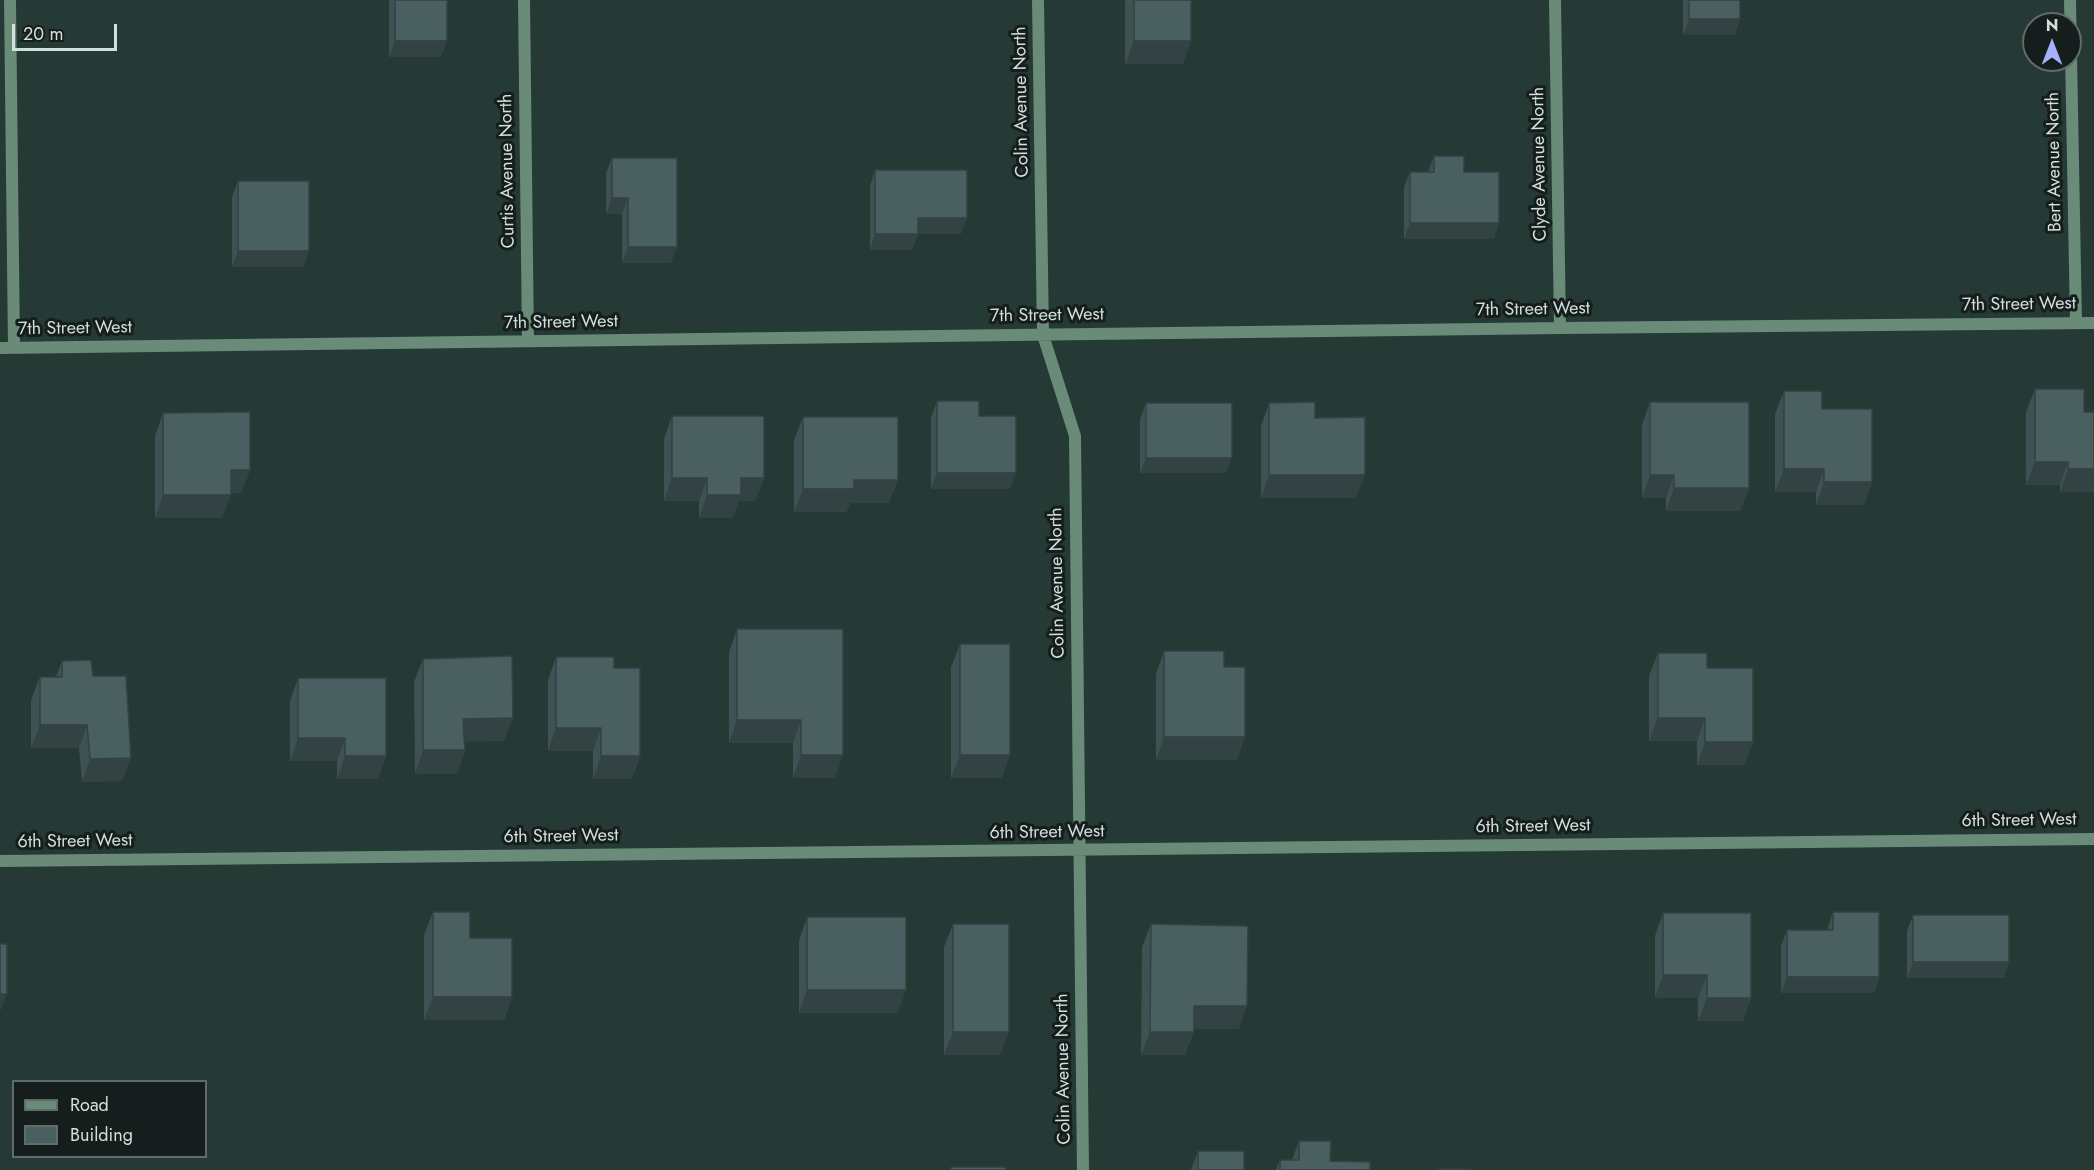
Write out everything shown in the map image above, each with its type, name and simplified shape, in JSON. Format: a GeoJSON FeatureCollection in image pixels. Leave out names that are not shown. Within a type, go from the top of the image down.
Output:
{"type":"FeatureCollection","features":[{"type":"Feature","properties":{"kind":"street"},"geometry":{"type":"LineString","coordinates":[[10,0],[14,348]]}},
{"type":"Feature","properties":{"kind":"street","name":"Curtis Avenue North"},"geometry":{"type":"LineString","coordinates":[[524,0],[528,341]]}},
{"type":"Feature","properties":{"kind":"street","name":"Colin Avenue North"},"geometry":{"type":"LineString","coordinates":[[1038,0],[1043,334],[1075,436],[1083,1170]]}},
{"type":"Feature","properties":{"kind":"street","name":"Clyde Avenue North"},"geometry":{"type":"LineString","coordinates":[[1555,0],[1560,328]]}},
{"type":"Feature","properties":{"kind":"street","name":"Bert Avenue North"},"geometry":{"type":"LineString","coordinates":[[2070,0],[2076,323]]}},
{"type":"Feature","properties":{"kind":"street","name":"7th Street West"},"geometry":{"type":"LineString","coordinates":[[0,348],[2094,323]]}},
{"type":"Feature","properties":{"kind":"street","name":"6th Street West"},"geometry":{"type":"LineString","coordinates":[[0,861],[2094,838]]}},
{"type":"Feature","properties":{"kind":"building"},"geometry":{"type":"Polygon","coordinates":[[[395,0],[447,0],[447,41],[395,41],[395,0]]]}},
{"type":"Feature","properties":{"kind":"building"},"geometry":{"type":"Polygon","coordinates":[[[1134,0],[1191,0],[1191,41],[1134,41],[1134,0]]]}},
{"type":"Feature","properties":{"kind":"building"},"geometry":{"type":"Polygon","coordinates":[[[1689,0],[1740,0],[1740,19],[1689,19],[1689,0]]]}},
{"type":"Feature","properties":{"kind":"building"},"geometry":{"type":"Polygon","coordinates":[[[1434,156],[1464,156],[1464,172],[1499,172],[1499,223],[1410,223],[1410,172],[1434,172],[1434,156]]]}},
{"type":"Feature","properties":{"kind":"building"},"geometry":{"type":"Polygon","coordinates":[[[612,158],[677,158],[677,247],[628,247],[628,198],[612,198],[612,158]]]}},
{"type":"Feature","properties":{"kind":"building"},"geometry":{"type":"Polygon","coordinates":[[[875,170],[967,170],[967,218],[918,218],[918,234],[875,234],[875,170]]]}},
{"type":"Feature","properties":{"kind":"building"},"geometry":{"type":"Polygon","coordinates":[[[238,181],[309,181],[309,251],[238,251],[238,181]]]}},
{"type":"Feature","properties":{"kind":"building"},"geometry":{"type":"Polygon","coordinates":[[[2035,389],[2084,389],[2084,412],[2094,412],[2094,469],[2068,469],[2068,462],[2035,462],[2035,389]]]}},
{"type":"Feature","properties":{"kind":"building"},"geometry":{"type":"Polygon","coordinates":[[[1784,391],[1822,391],[1822,409],[1872,409],[1872,482],[1824,482],[1824,469],[1784,469],[1784,391]]]}},
{"type":"Feature","properties":{"kind":"building"},"geometry":{"type":"Polygon","coordinates":[[[937,401],[979,401],[979,416],[1016,416],[1016,473],[937,473],[937,401]]]}},
{"type":"Feature","properties":{"kind":"building"},"geometry":{"type":"Polygon","coordinates":[[[1315,402],[1315,418],[1365,417],[1365,475],[1269,475],[1269,403],[1315,402]]]}},
{"type":"Feature","properties":{"kind":"building"},"geometry":{"type":"Polygon","coordinates":[[[1650,402],[1749,402],[1749,488],[1674,488],[1674,475],[1650,475],[1650,402]]]}},
{"type":"Feature","properties":{"kind":"building"},"geometry":{"type":"Polygon","coordinates":[[[1146,403],[1232,403],[1232,458],[1146,458],[1146,403]]]}},
{"type":"Feature","properties":{"kind":"building"},"geometry":{"type":"Polygon","coordinates":[[[250,412],[250,470],[231,470],[231,495],[163,495],[163,413],[250,412]]]}},
{"type":"Feature","properties":{"kind":"building"},"geometry":{"type":"Polygon","coordinates":[[[672,416],[764,416],[764,478],[741,478],[741,495],[707,495],[707,478],[672,478],[672,416]]]}},
{"type":"Feature","properties":{"kind":"building"},"geometry":{"type":"Polygon","coordinates":[[[803,417],[898,417],[898,480],[854,480],[854,489],[803,489],[803,417]]]}},
{"type":"Feature","properties":{"kind":"building"},"geometry":{"type":"Polygon","coordinates":[[[737,629],[843,629],[843,755],[801,755],[801,720],[737,720],[737,629]]]}},
{"type":"Feature","properties":{"kind":"building"},"geometry":{"type":"Polygon","coordinates":[[[960,644],[1010,644],[1010,755],[960,755],[960,644]]]}},
{"type":"Feature","properties":{"kind":"building"},"geometry":{"type":"Polygon","coordinates":[[[1164,651],[1224,651],[1224,667],[1245,667],[1245,737],[1164,737],[1164,651]]]}},
{"type":"Feature","properties":{"kind":"building"},"geometry":{"type":"Polygon","coordinates":[[[1658,653],[1707,653],[1707,668],[1753,668],[1753,742],[1705,742],[1705,718],[1658,718],[1658,653]]]}},
{"type":"Feature","properties":{"kind":"building"},"geometry":{"type":"Polygon","coordinates":[[[512,656],[513,718],[463,719],[465,750],[423,750],[423,659],[512,656]]]}},
{"type":"Feature","properties":{"kind":"building"},"geometry":{"type":"Polygon","coordinates":[[[556,657],[614,657],[614,668],[640,668],[640,756],[601,756],[601,728],[556,728],[556,657]]]}},
{"type":"Feature","properties":{"kind":"building"},"geometry":{"type":"Polygon","coordinates":[[[91,660],[93,676],[126,676],[131,758],[90,759],[87,725],[40,725],[40,677],[62,677],[62,661],[91,660]]]}},
{"type":"Feature","properties":{"kind":"building"},"geometry":{"type":"Polygon","coordinates":[[[298,678],[386,678],[386,756],[345,756],[345,738],[298,738],[298,678]]]}},
{"type":"Feature","properties":{"kind":"building"},"geometry":{"type":"Polygon","coordinates":[[[433,912],[470,912],[470,938],[512,938],[512,997],[433,997],[433,912]]]}},
{"type":"Feature","properties":{"kind":"building"},"geometry":{"type":"Polygon","coordinates":[[[1833,912],[1879,912],[1879,977],[1787,977],[1787,930],[1833,930],[1833,912]]]}},
{"type":"Feature","properties":{"kind":"building"},"geometry":{"type":"Polygon","coordinates":[[[1663,913],[1751,913],[1751,998],[1707,998],[1707,975],[1663,975],[1663,913]]]}},
{"type":"Feature","properties":{"kind":"building"},"geometry":{"type":"Polygon","coordinates":[[[1913,915],[2009,915],[2009,962],[1913,962],[1913,915]]]}},
{"type":"Feature","properties":{"kind":"building"},"geometry":{"type":"Polygon","coordinates":[[[807,917],[906,917],[906,990],[807,990],[807,917]]]}},
{"type":"Feature","properties":{"kind":"building"},"geometry":{"type":"Polygon","coordinates":[[[953,924],[1009,924],[1009,1032],[953,1032],[953,924]]]}},
{"type":"Feature","properties":{"kind":"building"},"geometry":{"type":"Polygon","coordinates":[[[1151,924],[1248,926],[1247,1006],[1194,1006],[1194,1032],[1150,1032],[1151,924]]]}},
{"type":"Feature","properties":{"kind":"building"},"geometry":{"type":"Polygon","coordinates":[[[0,944],[7,944],[7,994],[0,994],[0,944]]]}},
{"type":"Feature","properties":{"kind":"building"},"geometry":{"type":"Polygon","coordinates":[[[1299,1141],[1331,1141],[1330,1161],[1370,1162],[1370,1170],[1280,1170],[1280,1160],[1299,1160],[1299,1141]]]}},
{"type":"Feature","properties":{"kind":"building"},"geometry":{"type":"Polygon","coordinates":[[[1198,1151],[1244,1151],[1244,1170],[1198,1170],[1198,1151]]]}},
{"type":"Feature","properties":{"kind":"building"},"geometry":{"type":"Polygon","coordinates":[[[951,1167],[1006,1167],[1006,1170],[951,1170],[951,1167]]]}},
{"type":"Feature","properties":{"kind":"building"},"geometry":{"type":"Polygon","coordinates":[[[1471,1169],[1471,1170],[1439,1170],[1471,1169]]]}}]}
